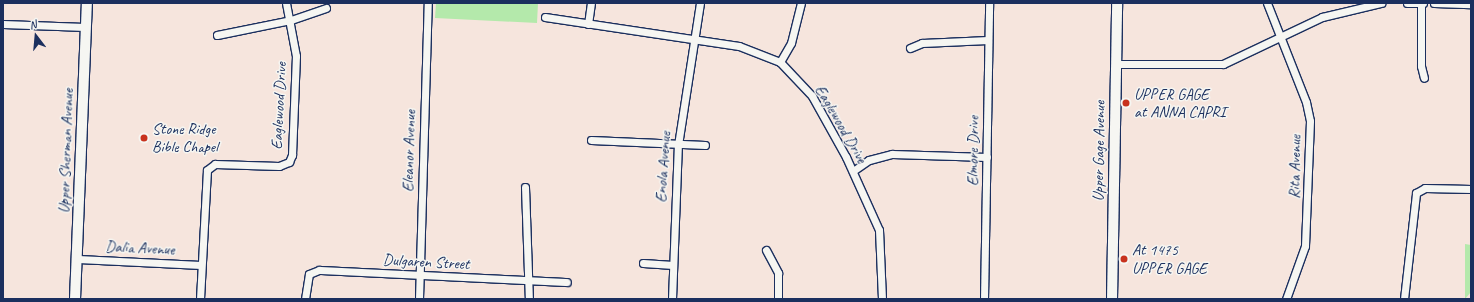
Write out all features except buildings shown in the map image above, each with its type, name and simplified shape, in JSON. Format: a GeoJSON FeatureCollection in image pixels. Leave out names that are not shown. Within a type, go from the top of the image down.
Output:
{"type":"FeatureCollection","features":[{"type":"Feature","properties":{"kind":"main road","name":"Upper Sherman Avenue"},"geometry":{"type":"LineString","coordinates":[[76,299],[87,3]]}},
{"type":"Feature","properties":{"kind":"main road","name":"Upper Gage Avenue"},"geometry":{"type":"LineString","coordinates":[[1112,299],[1117,3]]}},
{"type":"Feature","properties":{"kind":"street","name":"Eaglewood Drive"},"geometry":{"type":"LineString","coordinates":[[200,299],[207,170],[215,164],[279,166],[289,162],[292,155],[296,56],[291,20],[286,3]]}},
{"type":"Feature","properties":{"kind":"street","name":"Eleanor Avenue"},"geometry":{"type":"LineString","coordinates":[[419,299],[428,3]]}},
{"type":"Feature","properties":{"kind":"street"},"geometry":{"type":"LineString","coordinates":[[588,24],[592,3]]}},
{"type":"Feature","properties":{"kind":"street","name":"Enola Avenue"},"geometry":{"type":"LineString","coordinates":[[672,299],[672,265],[678,145],[700,3]]}},
{"type":"Feature","properties":{"kind":"street"},"geometry":{"type":"LineString","coordinates":[[780,62],[791,43],[801,3]]}},
{"type":"Feature","properties":{"kind":"street","name":"Elmore Drive"},"geometry":{"type":"LineString","coordinates":[[984,299],[989,3]]}},
{"type":"Feature","properties":{"kind":"street","name":"Rita Avenue"},"geometry":{"type":"LineString","coordinates":[[1267,3],[1279,37],[1306,102],[1310,121],[1306,246],[1286,299]]}},
{"type":"Feature","properties":{"kind":"street"},"geometry":{"type":"LineString","coordinates":[[1116,64],[1214,66],[1238,58],[1279,37],[1334,13],[1381,3]]}},
{"type":"Feature","properties":{"kind":"street"},"geometry":{"type":"LineString","coordinates":[[1407,3],[1422,3],[1421,66],[1424,78]]}},
{"type":"Feature","properties":{"kind":"street"},"geometry":{"type":"LineString","coordinates":[[1434,3],[1471,4]]}},
{"type":"Feature","properties":{"kind":"street"},"geometry":{"type":"LineString","coordinates":[[216,35],[291,20],[326,8]]}},
{"type":"Feature","properties":{"kind":"street","name":"Eaglewood Drive"},"geometry":{"type":"LineString","coordinates":[[545,17],[694,38],[739,46],[780,62],[812,96],[853,171],[879,230],[882,299]]}},
{"type":"Feature","properties":{"kind":"street"},"geometry":{"type":"LineString","coordinates":[[3,24],[85,27]]}},
{"type":"Feature","properties":{"kind":"street"},"geometry":{"type":"LineString","coordinates":[[910,48],[922,44],[988,40]]}},
{"type":"Feature","properties":{"kind":"street"},"geometry":{"type":"LineString","coordinates":[[591,140],[705,145]]}},
{"type":"Feature","properties":{"kind":"street"},"geometry":{"type":"LineString","coordinates":[[853,171],[869,160],[892,154],[987,157]]}},
{"type":"Feature","properties":{"kind":"street"},"geometry":{"type":"LineString","coordinates":[[525,187],[529,282],[528,299]]}},
{"type":"Feature","properties":{"kind":"street"},"geometry":{"type":"LineString","coordinates":[[1404,299],[1416,193],[1425,188],[1471,189]]}},
{"type":"Feature","properties":{"kind":"street"},"geometry":{"type":"LineString","coordinates":[[766,250],[778,273],[778,299]]}},
{"type":"Feature","properties":{"kind":"street","name":"Dalia Avenue"},"geometry":{"type":"LineString","coordinates":[[78,259],[201,265]]}},
{"type":"Feature","properties":{"kind":"street"},"geometry":{"type":"LineString","coordinates":[[643,263],[672,265]]}},
{"type":"Feature","properties":{"kind":"street","name":"Dulgaren Street"},"geometry":{"type":"LineString","coordinates":[[305,299],[309,274],[319,270],[529,282],[567,282]]}},
{"type":"Feature","properties":{"kind":"green space"},"geometry":{"type":"Polygon","coordinates":[[[436,3],[538,3],[537,23],[435,18],[436,3]]]}},
{"type":"Feature","properties":{"kind":"green space"},"geometry":{"type":"Polygon","coordinates":[[[1465,244],[1471,245],[1471,292],[1465,299],[1465,244]]]}},
{"type":"Feature","properties":{"kind":"place","name":"UPPER GAGE at ANNA CAPRI"},"geometry":{"type":"Point","coordinates":[1126,103]}},
{"type":"Feature","properties":{"kind":"place","name":"Stone Ridge Bible Chapel"},"geometry":{"type":"Point","coordinates":[144,138]}},
{"type":"Feature","properties":{"kind":"place","name":"At 1475 UPPER GAGE"},"geometry":{"type":"Point","coordinates":[1124,259]}}]}
